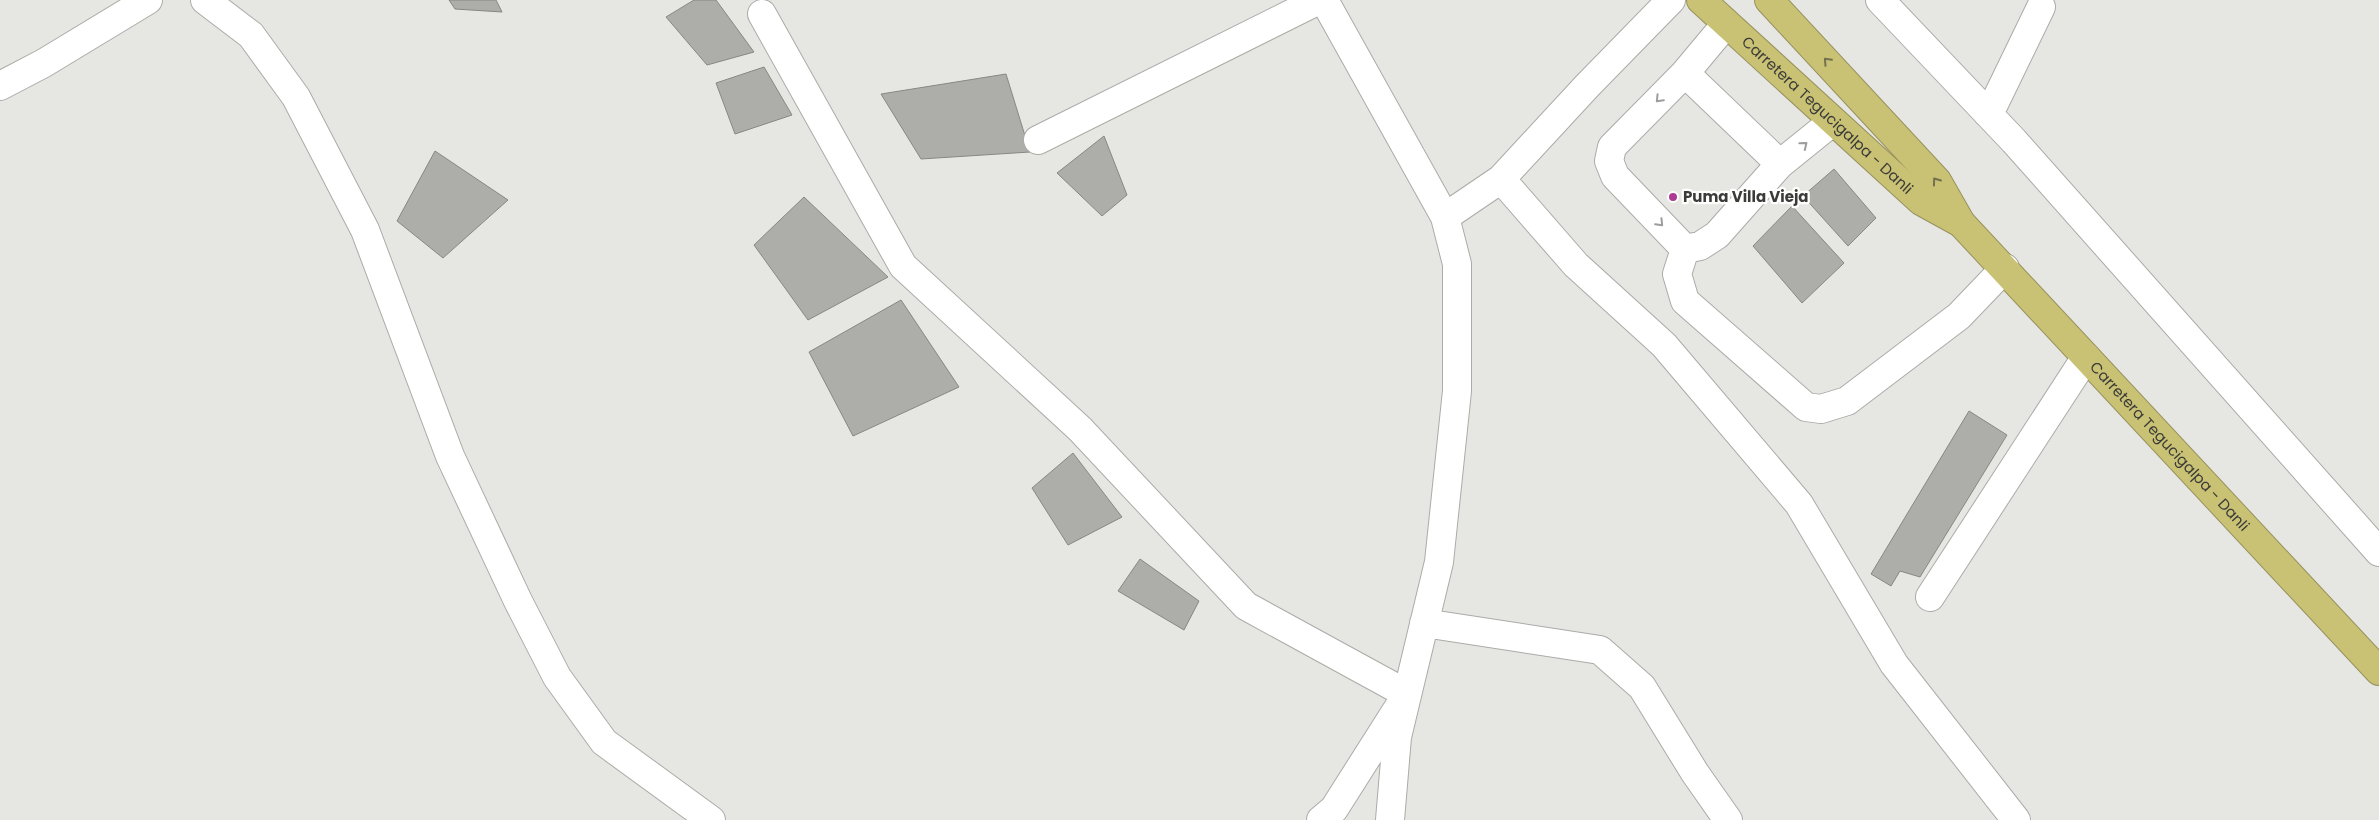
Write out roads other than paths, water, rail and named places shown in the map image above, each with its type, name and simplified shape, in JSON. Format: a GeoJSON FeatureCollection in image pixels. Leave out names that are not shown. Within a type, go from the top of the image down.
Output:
{"type":"FeatureCollection","features":[{"type":"Feature","properties":{"kind":"highway","name":"Carretera Tegucigalpa - Danli"},"geometry":{"type":"LineString","coordinates":[[1701,0],[1832,122],[1921,201],[1961,223]]}},
{"type":"Feature","properties":{"kind":"highway","name":"Carretera Tegucigalpa - Danli"},"geometry":{"type":"LineString","coordinates":[[1769,0],[1937,181],[1961,223],[2379,671]]}},
{"type":"Feature","properties":{"kind":"street"},"geometry":{"type":"LineString","coordinates":[[0,86],[44,63],[148,0]]}},
{"type":"Feature","properties":{"kind":"street"},"geometry":{"type":"LineString","coordinates":[[205,0],[251,35],[296,97],[365,230],[450,456],[518,601],[557,677],[604,742],[711,820]]}},
{"type":"Feature","properties":{"kind":"street"},"geometry":{"type":"LineString","coordinates":[[1038,140],[1319,0]]}},
{"type":"Feature","properties":{"kind":"street"},"geometry":{"type":"LineString","coordinates":[[1324,0],[1445,216],[1457,264],[1457,391],[1439,562],[1397,737],[1390,820]]}},
{"type":"Feature","properties":{"kind":"street"},"geometry":{"type":"LineString","coordinates":[[1445,216],[1501,179],[1587,86],[1671,0]]}},
{"type":"Feature","properties":{"kind":"street"},"geometry":{"type":"LineString","coordinates":[[1880,0],[1987,113],[2379,552]]}},
{"type":"Feature","properties":{"kind":"street"},"geometry":{"type":"LineString","coordinates":[[1987,113],[1994,104],[2041,7]]}},
{"type":"Feature","properties":{"kind":"street"},"geometry":{"type":"LineString","coordinates":[[762,14],[903,266],[1080,429],[1246,606],[1407,694]]}},
{"type":"Feature","properties":{"kind":"street"},"geometry":{"type":"LineString","coordinates":[[1685,249],[1615,176],[1609,161],[1612,147],[1685,72],[1726,24]]}},
{"type":"Feature","properties":{"kind":"street"},"geometry":{"type":"LineString","coordinates":[[1685,72],[1780,164]]}},
{"type":"Feature","properties":{"kind":"street"},"geometry":{"type":"LineString","coordinates":[[1685,249],[1700,246],[1717,235],[1780,164],[1832,122]]}},
{"type":"Feature","properties":{"kind":"street"},"geometry":{"type":"LineString","coordinates":[[1501,179],[1576,265],[1664,345],[1799,504],[1894,664],[2016,820]]}},
{"type":"Feature","properties":{"kind":"street"},"geometry":{"type":"LineString","coordinates":[[1685,249],[1677,274],[1685,301],[1806,407],[1822,409],[1847,402],[1959,316],[2005,268]]}},
{"type":"Feature","properties":{"kind":"street"},"geometry":{"type":"LineString","coordinates":[[1930,597],[2086,357]]}},
{"type":"Feature","properties":{"kind":"street"},"geometry":{"type":"LineString","coordinates":[[1424,623],[1600,650],[1642,687],[1695,773],[1728,820]]}},
{"type":"Feature","properties":{"kind":"street"},"geometry":{"type":"LineString","coordinates":[[1321,820],[1334,809],[1407,694]]}},
{"type":"Feature","properties":{"kind":"place","name":"Puma Villa Vieja"},"geometry":{"type":"Point","coordinates":[1673,197]}}]}
